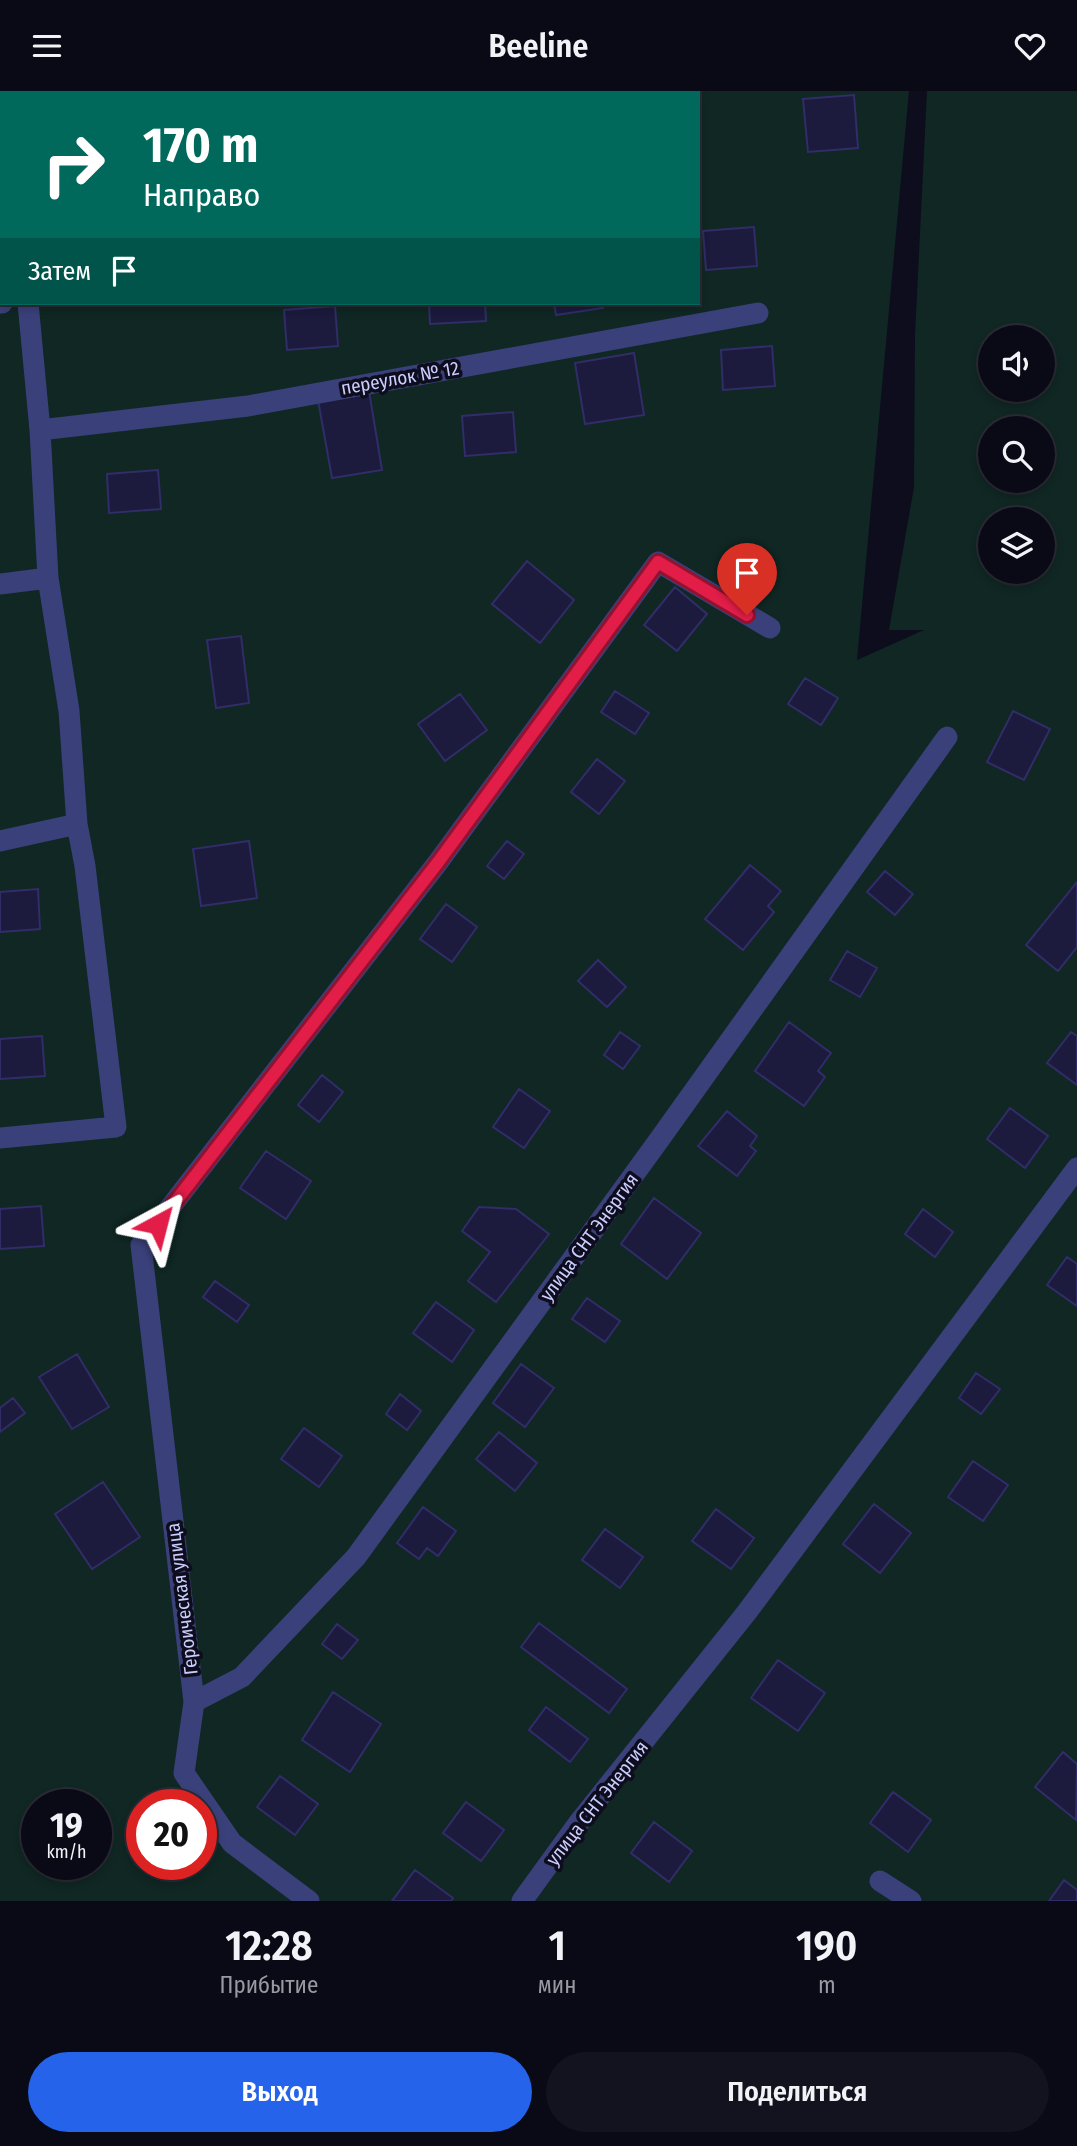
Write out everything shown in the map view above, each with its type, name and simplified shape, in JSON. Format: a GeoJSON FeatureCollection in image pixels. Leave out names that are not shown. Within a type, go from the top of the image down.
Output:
{"type":"FeatureCollection","features":[{"type":"Feature","properties":{"kind":"street"},"geometry":{"type":"LineString","coordinates":[[0,1138],[116,1127],[85,866],[77,824],[69,711],[48,578],[40,430],[28,305]]}},
{"type":"Feature","properties":{"kind":"street","name":"переулок № 12"},"geometry":{"type":"LineString","coordinates":[[40,430],[248,406],[758,313]]}},
{"type":"Feature","properties":{"kind":"street","name":"Героическая улица"},"geometry":{"type":"LineString","coordinates":[[309,1901],[232,1843],[184,1773],[194,1702],[141,1245],[439,861],[658,562],[770,628]]}},
{"type":"Feature","properties":{"kind":"street"},"geometry":{"type":"LineString","coordinates":[[0,584],[48,578]]}},
{"type":"Feature","properties":{"kind":"street","name":"улица СНТ Энергия"},"geometry":{"type":"LineString","coordinates":[[194,1702],[242,1677],[356,1557],[675,1118],[947,737]]}},
{"type":"Feature","properties":{"kind":"street"},"geometry":{"type":"LineString","coordinates":[[0,841],[77,824]]}},
{"type":"Feature","properties":{"kind":"street","name":"улица СНТ Энергия"},"geometry":{"type":"LineString","coordinates":[[522,1901],[580,1821],[747,1612],[1077,1168]]}},
{"type":"Feature","properties":{"kind":"street"},"geometry":{"type":"LineString","coordinates":[[880,1881],[911,1901]]}},
{"type":"Feature","properties":{"kind":"green space"},"geometry":{"type":"Polygon","coordinates":[[[700,91],[909,91],[857,660],[924,630],[889,630],[914,487],[915,335],[927,91],[1077,91],[1077,1901],[0,1901],[0,305],[700,305],[700,91]]]}},
{"type":"Feature","properties":{"kind":"building"},"geometry":{"type":"Polygon","coordinates":[[[854,95],[858,148],[808,152],[803,99],[854,95]]]}},
{"type":"Feature","properties":{"kind":"building"},"geometry":{"type":"Polygon","coordinates":[[[754,227],[757,266],[706,270],[703,231],[754,227]]]}},
{"type":"Feature","properties":{"kind":"building"},"geometry":{"type":"Polygon","coordinates":[[[429,305],[485,305],[486,321],[430,324],[429,305]]]}},
{"type":"Feature","properties":{"kind":"building"},"geometry":{"type":"Polygon","coordinates":[[[554,305],[602,305],[603,308],[556,315],[554,305]]]}},
{"type":"Feature","properties":{"kind":"building"},"geometry":{"type":"Polygon","coordinates":[[[335,306],[338,346],[287,350],[284,310],[335,306]]]}},
{"type":"Feature","properties":{"kind":"building"},"geometry":{"type":"Polygon","coordinates":[[[772,346],[775,386],[723,390],[721,350],[772,346]]]}},
{"type":"Feature","properties":{"kind":"building"},"geometry":{"type":"Polygon","coordinates":[[[634,353],[644,415],[585,424],[575,363],[634,353]]]}},
{"type":"Feature","properties":{"kind":"building"},"geometry":{"type":"Polygon","coordinates":[[[369,391],[382,470],[332,478],[318,400],[369,391]]]}},
{"type":"Feature","properties":{"kind":"building"},"geometry":{"type":"Polygon","coordinates":[[[513,412],[516,452],[465,456],[462,416],[513,412]]]}},
{"type":"Feature","properties":{"kind":"building"},"geometry":{"type":"Polygon","coordinates":[[[158,470],[161,509],[109,513],[107,474],[158,470]]]}},
{"type":"Feature","properties":{"kind":"building"},"geometry":{"type":"Polygon","coordinates":[[[527,561],[574,600],[540,643],[492,604],[527,561]]]}},
{"type":"Feature","properties":{"kind":"building"},"geometry":{"type":"Polygon","coordinates":[[[675,587],[707,614],[677,651],[644,625],[675,587]]]}},
{"type":"Feature","properties":{"kind":"building"},"geometry":{"type":"Polygon","coordinates":[[[241,636],[249,703],[216,708],[207,640],[241,636]]]}},
{"type":"Feature","properties":{"kind":"building"},"geometry":{"type":"Polygon","coordinates":[[[805,678],[838,698],[821,725],[788,704],[805,678]]]}},
{"type":"Feature","properties":{"kind":"building"},"geometry":{"type":"Polygon","coordinates":[[[615,691],[649,713],[635,734],[601,712],[615,691]]]}},
{"type":"Feature","properties":{"kind":"building"},"geometry":{"type":"Polygon","coordinates":[[[460,694],[487,730],[445,761],[418,724],[460,694]]]}},
{"type":"Feature","properties":{"kind":"building"},"geometry":{"type":"Polygon","coordinates":[[[1013,711],[1050,729],[1024,780],[987,762],[1013,711]]]}},
{"type":"Feature","properties":{"kind":"building"},"geometry":{"type":"Polygon","coordinates":[[[597,759],[625,781],[599,814],[571,792],[597,759]]]}},
{"type":"Feature","properties":{"kind":"building"},"geometry":{"type":"Polygon","coordinates":[[[249,841],[257,898],[201,906],[193,849],[249,841]]]}},
{"type":"Feature","properties":{"kind":"building"},"geometry":{"type":"Polygon","coordinates":[[[507,841],[524,854],[504,879],[487,866],[507,841]]]}},
{"type":"Feature","properties":{"kind":"building"},"geometry":{"type":"Polygon","coordinates":[[[750,865],[781,891],[768,906],[774,912],[743,950],[705,919],[750,865]]]}},
{"type":"Feature","properties":{"kind":"building"},"geometry":{"type":"Polygon","coordinates":[[[885,871],[913,894],[895,915],[867,892],[885,871]]]}},
{"type":"Feature","properties":{"kind":"building"},"geometry":{"type":"Polygon","coordinates":[[[1077,882],[1077,947],[1058,971],[1026,945],[1077,882]]]}},
{"type":"Feature","properties":{"kind":"building"},"geometry":{"type":"Polygon","coordinates":[[[38,889],[40,929],[0,932],[0,892],[38,889]]]}},
{"type":"Feature","properties":{"kind":"building"},"geometry":{"type":"Polygon","coordinates":[[[446,904],[477,927],[452,962],[420,939],[446,904]]]}},
{"type":"Feature","properties":{"kind":"building"},"geometry":{"type":"Polygon","coordinates":[[[847,951],[877,968],[860,997],[830,980],[847,951]]]}},
{"type":"Feature","properties":{"kind":"building"},"geometry":{"type":"Polygon","coordinates":[[[598,960],[626,987],[607,1007],[578,981],[598,960]]]}},
{"type":"Feature","properties":{"kind":"building"},"geometry":{"type":"Polygon","coordinates":[[[789,1022],[831,1053],[818,1071],[825,1077],[804,1106],[755,1071],[789,1022]]]}},
{"type":"Feature","properties":{"kind":"building"},"geometry":{"type":"Polygon","coordinates":[[[620,1032],[640,1046],[623,1069],[604,1055],[620,1032]]]}},
{"type":"Feature","properties":{"kind":"building"},"geometry":{"type":"Polygon","coordinates":[[[1071,1032],[1077,1036],[1077,1085],[1047,1063],[1071,1032]]]}},
{"type":"Feature","properties":{"kind":"building"},"geometry":{"type":"Polygon","coordinates":[[[42,1036],[45,1076],[0,1079],[0,1039],[42,1036]]]}},
{"type":"Feature","properties":{"kind":"building"},"geometry":{"type":"Polygon","coordinates":[[[322,1075],[343,1092],[319,1122],[298,1105],[322,1075]]]}},
{"type":"Feature","properties":{"kind":"building"},"geometry":{"type":"Polygon","coordinates":[[[519,1089],[550,1111],[524,1148],[493,1127],[519,1089]]]}},
{"type":"Feature","properties":{"kind":"building"},"geometry":{"type":"Polygon","coordinates":[[[1010,1108],[1048,1136],[1025,1168],[987,1139],[1010,1108]]]}},
{"type":"Feature","properties":{"kind":"building"},"geometry":{"type":"Polygon","coordinates":[[[727,1111],[757,1136],[750,1146],[756,1151],[737,1176],[698,1146],[727,1111]]]}},
{"type":"Feature","properties":{"kind":"building"},"geometry":{"type":"Polygon","coordinates":[[[266,1151],[311,1181],[286,1219],[240,1188],[266,1151]]]}},
{"type":"Feature","properties":{"kind":"building"},"geometry":{"type":"Polygon","coordinates":[[[654,1198],[701,1233],[667,1279],[621,1244],[654,1198]]]}},
{"type":"Feature","properties":{"kind":"building"},"geometry":{"type":"Polygon","coordinates":[[[41,1206],[44,1246],[0,1249],[0,1209],[41,1206]]]}},
{"type":"Feature","properties":{"kind":"building"},"geometry":{"type":"Polygon","coordinates":[[[479,1207],[516,1209],[549,1234],[496,1302],[468,1281],[490,1252],[462,1231],[479,1207]]]}},
{"type":"Feature","properties":{"kind":"building"},"geometry":{"type":"Polygon","coordinates":[[[923,1209],[953,1232],[935,1257],[905,1234],[923,1209]]]}},
{"type":"Feature","properties":{"kind":"building"},"geometry":{"type":"Polygon","coordinates":[[[1067,1257],[1077,1264],[1077,1306],[1047,1285],[1067,1257]]]}},
{"type":"Feature","properties":{"kind":"building"},"geometry":{"type":"Polygon","coordinates":[[[215,1281],[249,1305],[237,1322],[203,1297],[215,1281]]]}},
{"type":"Feature","properties":{"kind":"building"},"geometry":{"type":"Polygon","coordinates":[[[587,1298],[620,1321],[605,1342],[572,1319],[587,1298]]]}},
{"type":"Feature","properties":{"kind":"building"},"geometry":{"type":"Polygon","coordinates":[[[436,1302],[474,1330],[452,1362],[413,1333],[436,1302]]]}},
{"type":"Feature","properties":{"kind":"building"},"geometry":{"type":"Polygon","coordinates":[[[77,1354],[109,1407],[72,1429],[39,1377],[77,1354]]]}},
{"type":"Feature","properties":{"kind":"building"},"geometry":{"type":"Polygon","coordinates":[[[521,1364],[554,1388],[525,1427],[493,1403],[521,1364]]]}},
{"type":"Feature","properties":{"kind":"building"},"geometry":{"type":"Polygon","coordinates":[[[976,1373],[1000,1389],[981,1414],[959,1398],[976,1373]]]}},
{"type":"Feature","properties":{"kind":"building"},"geometry":{"type":"Polygon","coordinates":[[[400,1394],[421,1411],[407,1430],[386,1414],[400,1394]]]}},
{"type":"Feature","properties":{"kind":"building"},"geometry":{"type":"Polygon","coordinates":[[[13,1398],[25,1413],[0,1432],[0,1408],[13,1398]]]}},
{"type":"Feature","properties":{"kind":"building"},"geometry":{"type":"Polygon","coordinates":[[[304,1428],[342,1456],[319,1487],[281,1459],[304,1428]]]}},
{"type":"Feature","properties":{"kind":"building"},"geometry":{"type":"Polygon","coordinates":[[[499,1432],[537,1463],[515,1491],[476,1459],[499,1432]]]}},
{"type":"Feature","properties":{"kind":"building"},"geometry":{"type":"Polygon","coordinates":[[[973,1461],[1008,1485],[983,1521],[948,1497],[973,1461]]]}},
{"type":"Feature","properties":{"kind":"building"},"geometry":{"type":"Polygon","coordinates":[[[103,1482],[140,1537],[92,1569],[55,1514],[103,1482]]]}},
{"type":"Feature","properties":{"kind":"building"},"geometry":{"type":"Polygon","coordinates":[[[874,1504],[911,1533],[880,1573],[843,1544],[874,1504]]]}},
{"type":"Feature","properties":{"kind":"building"},"geometry":{"type":"Polygon","coordinates":[[[423,1507],[456,1531],[438,1556],[427,1548],[419,1559],[397,1543],[423,1507]]]}},
{"type":"Feature","properties":{"kind":"building"},"geometry":{"type":"Polygon","coordinates":[[[716,1509],[754,1538],[731,1569],[692,1541],[716,1509]]]}},
{"type":"Feature","properties":{"kind":"building"},"geometry":{"type":"Polygon","coordinates":[[[605,1529],[643,1557],[620,1588],[582,1560],[605,1529]]]}},
{"type":"Feature","properties":{"kind":"building"},"geometry":{"type":"Polygon","coordinates":[[[539,1623],[627,1689],[609,1713],[521,1647],[539,1623]]]}},
{"type":"Feature","properties":{"kind":"building"},"geometry":{"type":"Polygon","coordinates":[[[337,1624],[358,1640],[342,1659],[322,1644],[337,1624]]]}},
{"type":"Feature","properties":{"kind":"building"},"geometry":{"type":"Polygon","coordinates":[[[778,1660],[825,1693],[798,1731],[751,1698],[778,1660]]]}},
{"type":"Feature","properties":{"kind":"building"},"geometry":{"type":"Polygon","coordinates":[[[333,1692],[381,1724],[350,1772],[302,1740],[333,1692]]]}},
{"type":"Feature","properties":{"kind":"building"},"geometry":{"type":"Polygon","coordinates":[[[546,1707],[588,1739],[570,1762],[529,1730],[546,1707]]]}},
{"type":"Feature","properties":{"kind":"building"},"geometry":{"type":"Polygon","coordinates":[[[1063,1752],[1077,1764],[1076,1820],[1035,1787],[1063,1752]]]}},
{"type":"Feature","properties":{"kind":"building"},"geometry":{"type":"Polygon","coordinates":[[[280,1776],[318,1804],[295,1835],[257,1807],[280,1776]]]}},
{"type":"Feature","properties":{"kind":"building"},"geometry":{"type":"Polygon","coordinates":[[[893,1792],[931,1820],[908,1852],[870,1823],[893,1792]]]}},
{"type":"Feature","properties":{"kind":"building"},"geometry":{"type":"Polygon","coordinates":[[[466,1802],[504,1830],[481,1861],[443,1833],[466,1802]]]}},
{"type":"Feature","properties":{"kind":"building"},"geometry":{"type":"Polygon","coordinates":[[[654,1822],[692,1851],[669,1882],[631,1853],[654,1822]]]}},
{"type":"Feature","properties":{"kind":"building"},"geometry":{"type":"Polygon","coordinates":[[[415,1870],[453,1898],[451,1901],[392,1901],[415,1870]]]}},
{"type":"Feature","properties":{"kind":"building"},"geometry":{"type":"Polygon","coordinates":[[[1064,1880],[1077,1890],[1077,1901],[1049,1901],[1064,1880]]]}},
{"type":"Feature","properties":{"kind":"route"},"geometry":{"type":"LineString","coordinates":[[158,1224],[439,861],[658,562],[747,615]]}}]}
